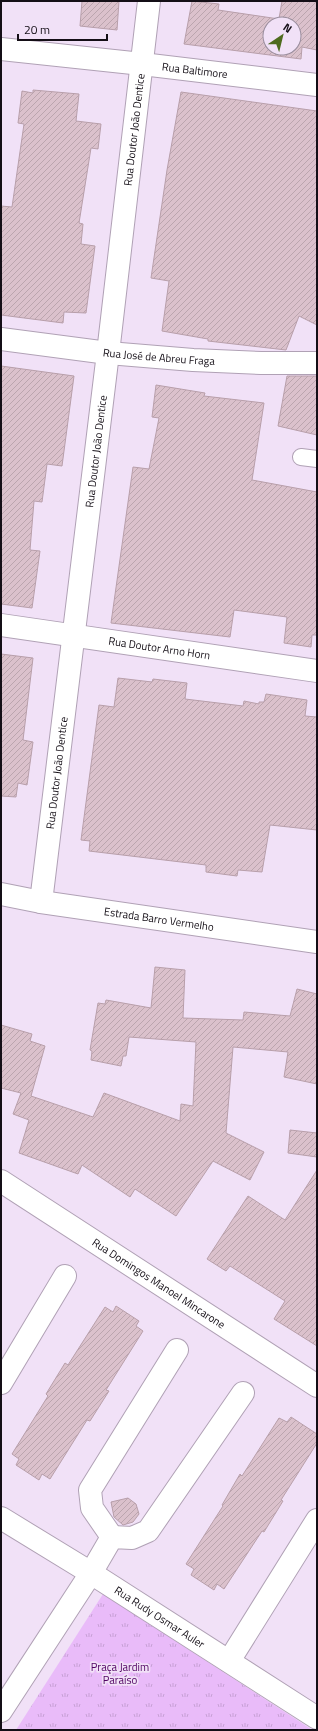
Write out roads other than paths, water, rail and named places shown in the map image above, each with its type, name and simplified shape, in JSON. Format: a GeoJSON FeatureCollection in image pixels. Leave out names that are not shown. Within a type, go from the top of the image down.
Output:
{"type":"FeatureCollection","features":[{"type":"Feature","properties":{"kind":"street","name":"Rua Doutor João Dentice"},"geometry":{"type":"LineString","coordinates":[[41,902],[149,1]]}},
{"type":"Feature","properties":{"kind":"street","name":"Rua Baltimore"},"geometry":{"type":"LineString","coordinates":[[1,49],[142,64],[317,86]]}},
{"type":"Feature","properties":{"kind":"street","name":"Rua José de Abreu Fraga"},"geometry":{"type":"LineString","coordinates":[[1,340],[108,353],[193,360],[261,363],[317,363]]}},
{"type":"Feature","properties":{"kind":"street","name":"Rua Doutor Arno Horn"},"geometry":{"type":"LineString","coordinates":[[1,625],[317,671]]}},
{"type":"Feature","properties":{"kind":"street","name":"Estrada Barro Vermelho"},"geometry":{"type":"LineString","coordinates":[[1,894],[41,902],[317,942]]}},
{"type":"Feature","properties":{"kind":"street","name":"Rua Domingos Manoel Mincarone"},"geometry":{"type":"LineString","coordinates":[[1,1181],[317,1386]]}},
{"type":"Feature","properties":{"kind":"street"},"geometry":{"type":"LineString","coordinates":[[1,1383],[65,1276]]}},
{"type":"Feature","properties":{"kind":"street"},"geometry":{"type":"LineString","coordinates":[[112,1537],[92,1508],[90,1490],[177,1350]]}},
{"type":"Feature","properties":{"kind":"street"},"geometry":{"type":"LineString","coordinates":[[112,1537],[132,1538],[148,1531],[243,1393]]}},
{"type":"Feature","properties":{"kind":"street","name":"Rua Rudy Osmar Auler"},"geometry":{"type":"LineString","coordinates":[[1,1518],[91,1573],[317,1718]]}},
{"type":"Feature","properties":{"kind":"street"},"geometry":{"type":"LineString","coordinates":[[229,1662],[317,1520]]}},
{"type":"Feature","properties":{"kind":"street"},"geometry":{"type":"LineString","coordinates":[[1,1711],[91,1573],[112,1537]]}},
{"type":"Feature","properties":{"kind":"lane"},"geometry":{"type":"LineString","coordinates":[[301,457],[317,460]]}},
{"type":"Feature","properties":{"kind":"park label","name":"Praça Jardim Paraíso"},"geometry":{"type":"Point","coordinates":[120,1673]}}]}
